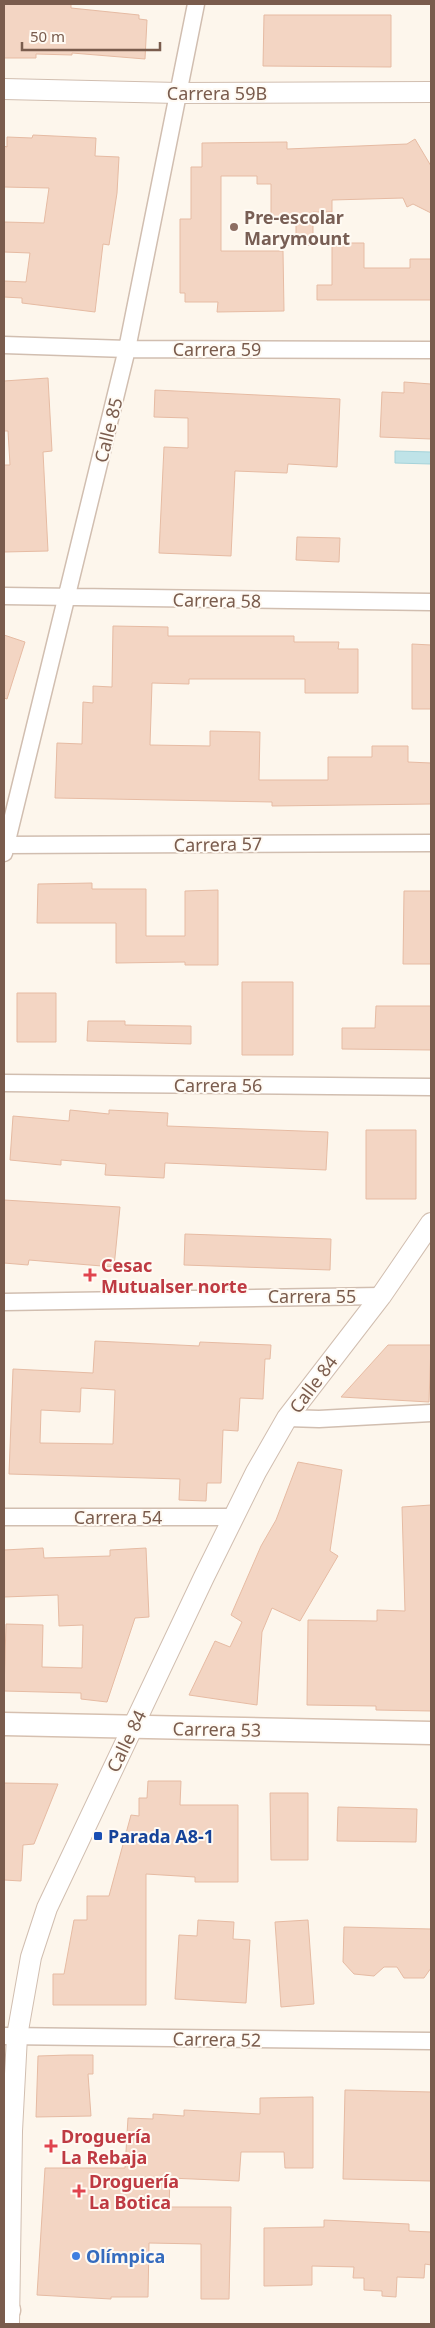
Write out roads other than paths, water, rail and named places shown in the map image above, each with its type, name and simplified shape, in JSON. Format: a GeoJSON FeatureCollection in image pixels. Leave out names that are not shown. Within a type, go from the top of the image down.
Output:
{"type":"FeatureCollection","features":[{"type":"Feature","properties":{"kind":"main road","name":"Carrera 53"},"geometry":{"type":"LineString","coordinates":[[4,1724],[431,1733]]}},
{"type":"Feature","properties":{"kind":"street","name":"Calle 85"},"geometry":{"type":"LineString","coordinates":[[4,847],[68,598],[128,349],[196,4]]}},
{"type":"Feature","properties":{"kind":"street","name":"Carrera 59B"},"geometry":{"type":"LineString","coordinates":[[4,89],[178,94],[431,92]]}},
{"type":"Feature","properties":{"kind":"street","name":"Carrera 59"},"geometry":{"type":"LineString","coordinates":[[4,345],[128,349],[431,350]]}},
{"type":"Feature","properties":{"kind":"street","name":"Carrera 58"},"geometry":{"type":"LineString","coordinates":[[4,596],[431,602]]}},
{"type":"Feature","properties":{"kind":"street","name":"Carrera 57"},"geometry":{"type":"LineString","coordinates":[[4,847],[431,843]]}},
{"type":"Feature","properties":{"kind":"street","name":"Carrera 56"},"geometry":{"type":"LineString","coordinates":[[4,1083],[431,1087]]}},
{"type":"Feature","properties":{"kind":"street","name":"Calle 84"},"geometry":{"type":"LineString","coordinates":[[7,2314],[12,2131],[10,2036],[31,1957],[47,1908],[232,1517],[287,1418],[381,1296],[431,1223]]}},
{"type":"Feature","properties":{"kind":"street","name":"Carrera 55"},"geometry":{"type":"LineString","coordinates":[[4,1302],[381,1296]]}},
{"type":"Feature","properties":{"kind":"street"},"geometry":{"type":"LineString","coordinates":[[287,1418],[319,1419],[431,1413]]}},
{"type":"Feature","properties":{"kind":"street","name":"Carrera 54"},"geometry":{"type":"LineString","coordinates":[[4,1517],[232,1517]]}},
{"type":"Feature","properties":{"kind":"street","name":"Carrera 52"},"geometry":{"type":"LineString","coordinates":[[10,2036],[431,2041]]}},
{"type":"Feature","properties":{"kind":"water"},"geometry":{"type":"Polygon","coordinates":[[[395,451],[431,452],[431,464],[395,463],[395,451]]]}},
{"type":"Feature","properties":{"kind":"place","name":"Pre-escolar Marymount"},"geometry":{"type":"Point","coordinates":[234,227]}},
{"type":"Feature","properties":{"kind":"place","name":"Cesac Mutualser norte"},"geometry":{"type":"Point","coordinates":[90,1275]}},
{"type":"Feature","properties":{"kind":"place","name":"Parada A8-1"},"geometry":{"type":"Point","coordinates":[98,1836]}},
{"type":"Feature","properties":{"kind":"place","name":"Droguería La Rebaja"},"geometry":{"type":"Point","coordinates":[51,2146]}},
{"type":"Feature","properties":{"kind":"place","name":"Droguería La Botica"},"geometry":{"type":"Point","coordinates":[79,2191]}},
{"type":"Feature","properties":{"kind":"place","name":"Olímpica"},"geometry":{"type":"Point","coordinates":[76,2256]}}]}
